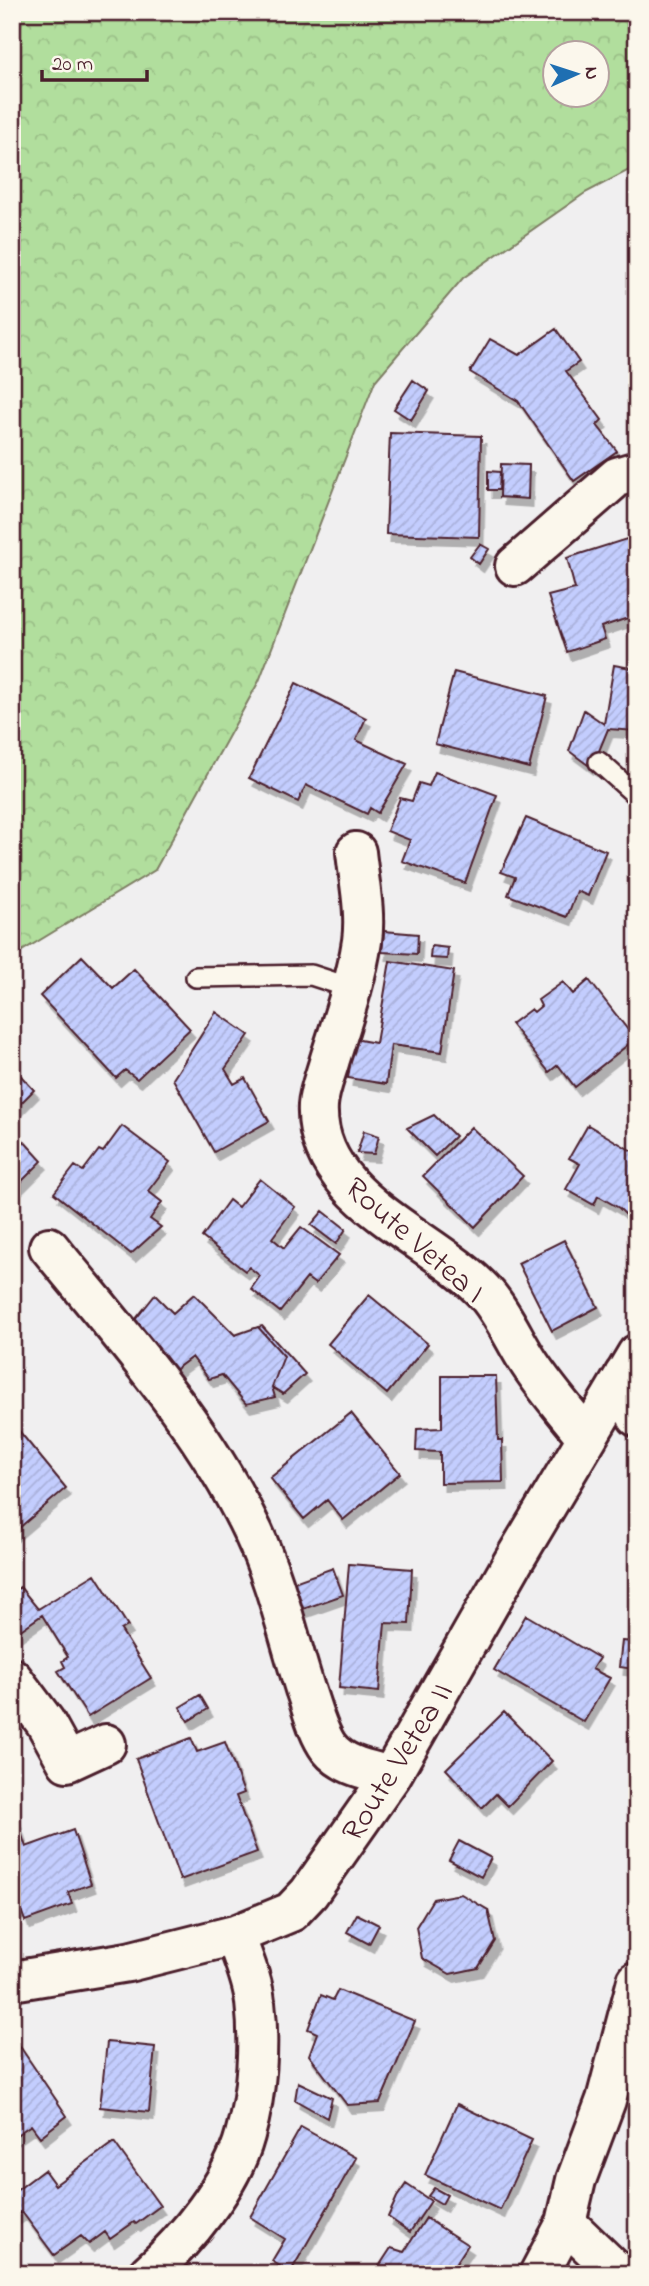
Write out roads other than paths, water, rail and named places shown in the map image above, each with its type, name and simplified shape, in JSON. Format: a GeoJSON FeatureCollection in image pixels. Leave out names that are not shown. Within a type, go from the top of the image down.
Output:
{"type":"FeatureCollection","features":[{"type":"Feature","properties":{"kind":"street"},"geometry":{"type":"LineString","coordinates":[[515,566],[617,477],[637,471]]}},
{"type":"Feature","properties":{"kind":"street","name":"Route Vetea I"},"geometry":{"type":"LineString","coordinates":[[356,852],[363,915],[362,940],[318,1105],[320,1131],[328,1153],[341,1176],[361,1198],[457,1267],[487,1296],[508,1325],[527,1360],[587,1438]]}},
{"type":"Feature","properties":{"kind":"street"},"geometry":{"type":"LineString","coordinates":[[49,1247],[133,1346],[201,1441],[232,1491],[274,1582],[317,1723],[330,1748],[348,1764],[391,1776]]}},
{"type":"Feature","properties":{"kind":"street"},"geometry":{"type":"LineString","coordinates":[[630,1365],[637,1417]]}},
{"type":"Feature","properties":{"kind":"street","name":"Route Vetea II"},"geometry":{"type":"LineString","coordinates":[[12,1982],[128,1962],[235,1935],[290,1912],[309,1894],[391,1776],[630,1365]]}},
{"type":"Feature","properties":{"kind":"street"},"geometry":{"type":"LineString","coordinates":[[12,1678],[46,1722],[67,1762],[106,1744]]}},
{"type":"Feature","properties":{"kind":"street"},"geometry":{"type":"LineString","coordinates":[[148,2274],[192,2229],[232,2166],[245,2137],[256,2073],[256,2010],[235,1935]]}},
{"type":"Feature","properties":{"kind":"street"},"geometry":{"type":"LineString","coordinates":[[540,2274],[566,2222],[576,2180],[606,2100],[637,1981]]}},
{"type":"Feature","properties":{"kind":"street"},"geometry":{"type":"LineString","coordinates":[[566,2222],[619,2274]]}},
{"type":"Feature","properties":{"kind":"lane"},"geometry":{"type":"LineString","coordinates":[[599,762],[637,796]]}},
{"type":"Feature","properties":{"kind":"lane"},"geometry":{"type":"LineString","coordinates":[[196,977],[310,975],[351,988]]}}]}
